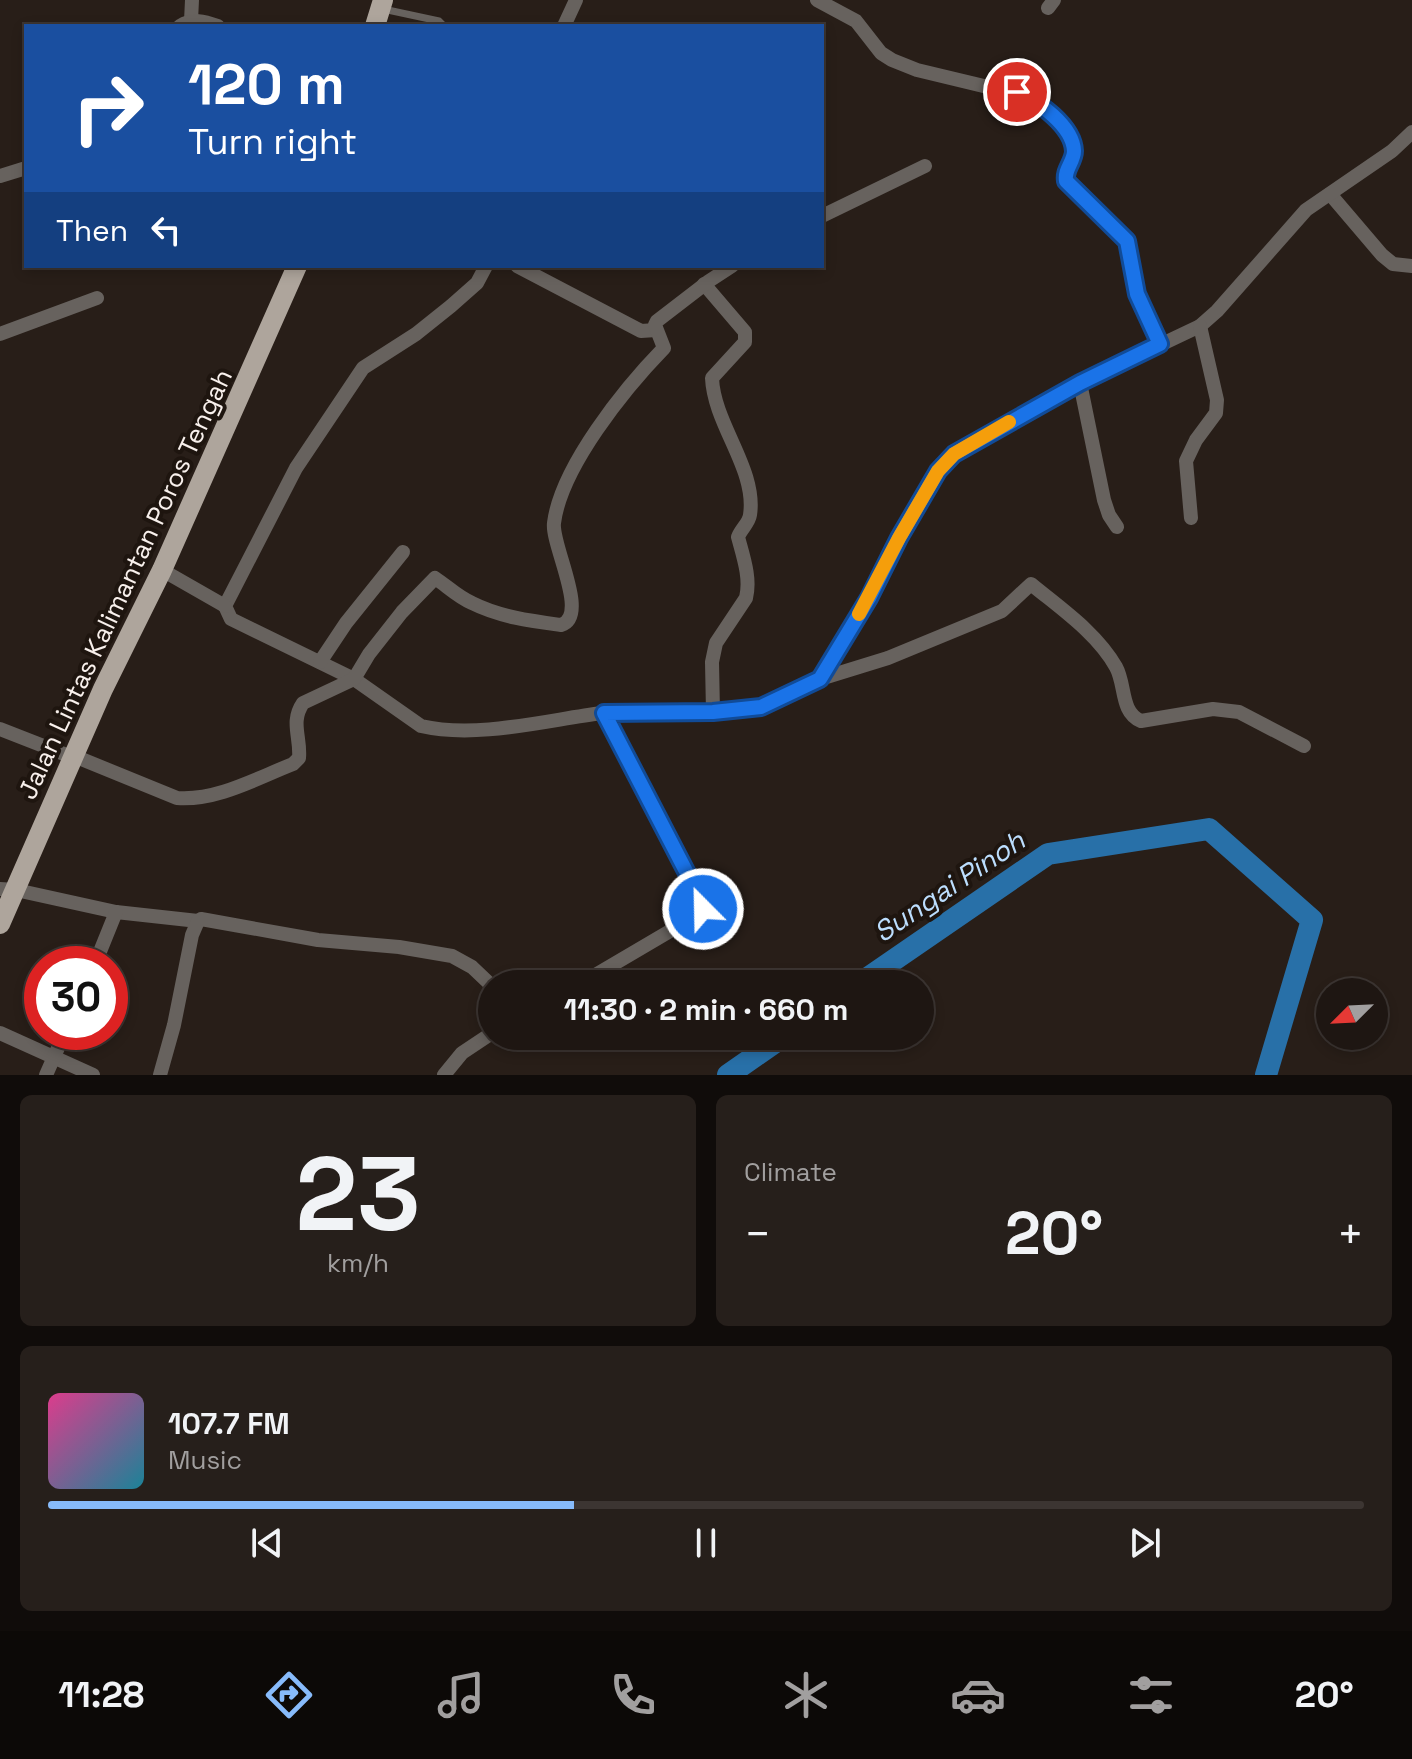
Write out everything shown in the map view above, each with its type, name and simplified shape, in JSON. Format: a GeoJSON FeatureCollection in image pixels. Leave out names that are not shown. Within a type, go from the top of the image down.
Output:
{"type":"FeatureCollection","features":[{"type":"Feature","properties":{"kind":"main road"},"geometry":{"type":"LineString","coordinates":[[365,24],[378,8]]}},
{"type":"Feature","properties":{"kind":"main road","name":"Jalan Lintas Kalimantan Poros Tengah"},"geometry":{"type":"LineString","coordinates":[[69,755],[94,683],[285,268]]}},
{"type":"Feature","properties":{"kind":"main road","name":"Jalan Lintas Kalimantan Poros Tengah"},"geometry":{"type":"LineString","coordinates":[[0,924],[5,891],[162,570],[296,268]]}},
{"type":"Feature","properties":{"kind":"street"},"geometry":{"type":"LineString","coordinates":[[192,0],[186,23],[203,21],[212,24]]}},
{"type":"Feature","properties":{"kind":"street"},"geometry":{"type":"LineString","coordinates":[[565,24],[576,0]]}},
{"type":"Feature","properties":{"kind":"street"},"geometry":{"type":"LineString","coordinates":[[817,0],[856,21],[881,53],[892,60],[917,70],[1017,92],[1066,127],[1074,155],[1065,175],[1066,181],[1127,241],[1137,294],[1160,344]]}},
{"type":"Feature","properties":{"kind":"street"},"geometry":{"type":"LineString","coordinates":[[820,679],[869,598],[938,471],[954,454],[1080,383],[1200,326],[1217,311],[1297,219],[1392,151],[1412,132]]}},
{"type":"Feature","properties":{"kind":"street"},"geometry":{"type":"LineString","coordinates":[[824,215],[925,166]]}},
{"type":"Feature","properties":{"kind":"street"},"geometry":{"type":"LineString","coordinates":[[0,176],[24,169]]}},
{"type":"Feature","properties":{"kind":"street"},"geometry":{"type":"LineString","coordinates":[[1330,194],[1382,255],[1393,264],[1412,266]]}},
{"type":"Feature","properties":{"kind":"street"},"geometry":{"type":"LineString","coordinates":[[225,606],[296,468],[363,368],[371,360],[416,334],[451,306],[477,283],[485,268]]}},
{"type":"Feature","properties":{"kind":"street"},"geometry":{"type":"LineString","coordinates":[[521,268],[641,331],[656,330]]}},
{"type":"Feature","properties":{"kind":"street"},"geometry":{"type":"LineString","coordinates":[[0,729],[177,798],[210,797],[293,764],[299,758],[300,750],[295,721],[303,703],[354,679],[402,612],[435,578],[464,599],[493,611],[522,620],[567,623],[570,619],[571,595],[553,525],[574,466],[627,391],[664,348],[656,330],[657,321],[729,268]]}},
{"type":"Feature","properties":{"kind":"street"},"geometry":{"type":"LineString","coordinates":[[704,284],[747,337],[712,378],[714,397],[743,465],[750,515],[738,537],[745,560],[748,592],[716,643],[712,662],[713,712]]}},
{"type":"Feature","properties":{"kind":"street"},"geometry":{"type":"LineString","coordinates":[[0,334],[97,298]]}},
{"type":"Feature","properties":{"kind":"street"},"geometry":{"type":"LineString","coordinates":[[1191,518],[1186,461],[1196,440],[1216,413],[1217,400],[1200,326]]}},
{"type":"Feature","properties":{"kind":"street"},"geometry":{"type":"LineString","coordinates":[[1080,383],[1104,500],[1117,527]]}},
{"type":"Feature","properties":{"kind":"street"},"geometry":{"type":"LineString","coordinates":[[320,662],[346,623],[403,552]]}},
{"type":"Feature","properties":{"kind":"street"},"geometry":{"type":"LineString","coordinates":[[162,570],[225,606],[231,619],[354,679],[421,726],[432,728],[497,728],[604,713],[713,712],[761,707],[820,679],[888,658],[1002,611],[1031,584],[1080,625],[1109,656],[1117,668],[1126,706],[1133,717],[1141,721],[1213,709],[1239,712],[1304,746]]}},
{"type":"Feature","properties":{"kind":"street"},"geometry":{"type":"LineString","coordinates":[[604,713],[703,904],[699,914],[605,970]]}},
{"type":"Feature","properties":{"kind":"street"},"geometry":{"type":"LineString","coordinates":[[5,891],[116,912],[212,920],[318,940],[399,947],[452,956],[478,973]]}},
{"type":"Feature","properties":{"kind":"street"},"geometry":{"type":"LineString","coordinates":[[102,946],[116,912]]}},
{"type":"Feature","properties":{"kind":"street"},"geometry":{"type":"LineString","coordinates":[[160,1075],[198,921]]}},
{"type":"Feature","properties":{"kind":"street"},"geometry":{"type":"LineString","coordinates":[[0,1033],[93,1075]]}},
{"type":"Feature","properties":{"kind":"street"},"geometry":{"type":"LineString","coordinates":[[444,1075],[462,1053],[478,1042]]}},
{"type":"Feature","properties":{"kind":"street"},"geometry":{"type":"LineString","coordinates":[[46,1075],[57,1050]]}},
{"type":"Feature","properties":{"kind":"lane"},"geometry":{"type":"LineString","coordinates":[[378,8],[442,24]]}},
{"type":"Feature","properties":{"kind":"waterway","name":"Sungai Pinoh"},"geometry":{"type":"LineString","coordinates":[[879,970],[1048,854],[1209,829],[1312,920],[1266,1075]]}},
{"type":"Feature","properties":{"kind":"waterway","name":"Sungai Pinoh"},"geometry":{"type":"LineString","coordinates":[[728,1075],[764,1050]]}},
{"type":"Feature","properties":{"kind":"slow traffic"},"geometry":{"type":"LineString","coordinates":[[859,614],[938,471],[954,454],[1009,422]]}},
{"type":"Feature","properties":{"kind":"route"},"geometry":{"type":"LineString","coordinates":[[703,909],[604,713],[713,712],[761,707],[820,679],[869,598],[938,471],[954,454],[1080,383],[1160,344],[1137,294],[1127,241],[1066,181],[1065,175],[1074,155],[1068,130],[1017,92]]}}]}
